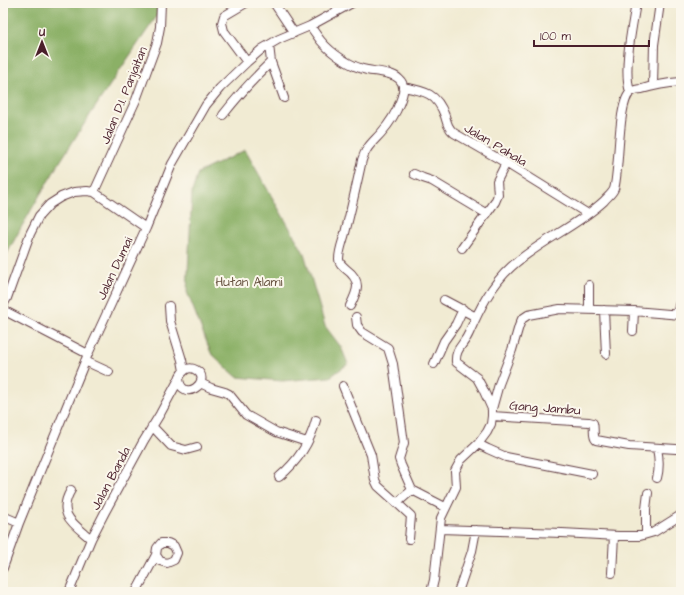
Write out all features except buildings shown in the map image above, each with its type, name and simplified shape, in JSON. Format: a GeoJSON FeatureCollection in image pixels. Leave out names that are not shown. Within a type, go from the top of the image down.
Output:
{"type":"FeatureCollection","features":[{"type":"Feature","properties":{"kind":"street","name":"Jalan D.I. Panjaitan"},"geometry":{"type":"LineString","coordinates":[[94,192],[136,100],[157,43],[160,27],[161,3]]}},
{"type":"Feature","properties":{"kind":"street"},"geometry":{"type":"LineString","coordinates":[[246,3],[224,16],[222,23],[224,31],[246,62]]}},
{"type":"Feature","properties":{"kind":"street"},"geometry":{"type":"LineString","coordinates":[[274,3],[294,33]]}},
{"type":"Feature","properties":{"kind":"street","name":"Jalan Dumai"},"geometry":{"type":"LineString","coordinates":[[3,568],[19,523],[86,357],[146,228],[172,164],[202,111],[220,88],[246,62],[269,44],[310,26],[352,3]]}},
{"type":"Feature","properties":{"kind":"street"},"geometry":{"type":"LineString","coordinates":[[492,412],[483,388],[477,378],[456,362],[455,356],[458,349],[468,337],[476,317],[501,277],[519,259],[588,214],[612,193],[614,189],[622,115],[629,87],[627,64],[636,3]]}},
{"type":"Feature","properties":{"kind":"street"},"geometry":{"type":"LineString","coordinates":[[653,82],[654,45],[660,3]]}},
{"type":"Feature","properties":{"kind":"street"},"geometry":{"type":"LineString","coordinates":[[310,26],[321,41],[343,60],[366,70],[384,72],[397,77],[404,87],[396,112],[368,146],[364,152],[362,160],[339,261],[341,265],[355,277],[358,287],[356,296],[350,306]]}},
{"type":"Feature","properties":{"kind":"street"},"geometry":{"type":"LineString","coordinates":[[269,44],[271,62],[284,98]]}},
{"type":"Feature","properties":{"kind":"street"},"geometry":{"type":"LineString","coordinates":[[223,115],[253,79],[271,62]]}},
{"type":"Feature","properties":{"kind":"street"},"geometry":{"type":"LineString","coordinates":[[629,87],[653,82],[661,84],[681,82]]}},
{"type":"Feature","properties":{"kind":"street","name":"Jalan Pahala"},"geometry":{"type":"LineString","coordinates":[[404,87],[429,94],[434,97],[443,111],[450,130],[454,133],[506,163],[588,214]]}},
{"type":"Feature","properties":{"kind":"street"},"geometry":{"type":"LineString","coordinates":[[462,248],[497,199],[497,180],[506,163]]}},
{"type":"Feature","properties":{"kind":"street"},"geometry":{"type":"LineString","coordinates":[[414,174],[432,181],[487,214]]}},
{"type":"Feature","properties":{"kind":"street"},"geometry":{"type":"LineString","coordinates":[[3,305],[7,298],[30,234],[39,216],[50,204],[61,197],[74,192],[94,192],[146,228]]}},
{"type":"Feature","properties":{"kind":"street"},"geometry":{"type":"LineString","coordinates":[[589,285],[589,309]]}},
{"type":"Feature","properties":{"kind":"street"},"geometry":{"type":"LineString","coordinates":[[431,592],[434,580],[441,518],[456,487],[454,471],[461,460],[478,444],[491,424],[492,412],[499,384],[522,319],[528,315],[560,309],[589,309],[679,314],[681,298]]}},
{"type":"Feature","properties":{"kind":"street"},"geometry":{"type":"LineString","coordinates":[[444,300],[476,317]]}},
{"type":"Feature","properties":{"kind":"street"},"geometry":{"type":"LineString","coordinates":[[169,306],[170,321],[184,370]]}},
{"type":"Feature","properties":{"kind":"street"},"geometry":{"type":"LineString","coordinates":[[434,364],[444,341],[456,324],[463,309]]}},
{"type":"Feature","properties":{"kind":"street"},"geometry":{"type":"LineString","coordinates":[[3,310],[86,357],[109,372]]}},
{"type":"Feature","properties":{"kind":"street"},"geometry":{"type":"LineString","coordinates":[[604,310],[606,354]]}},
{"type":"Feature","properties":{"kind":"street"},"geometry":{"type":"LineString","coordinates":[[633,331],[634,311]]}},
{"type":"Feature","properties":{"kind":"street"},"geometry":{"type":"LineString","coordinates":[[356,317],[357,326],[362,332],[388,348],[393,364],[404,443],[400,458],[401,465],[412,490],[445,507]]}},
{"type":"Feature","properties":{"kind":"street"},"geometry":{"type":"LineString","coordinates":[[190,368],[196,370],[201,378],[198,387],[187,390],[181,386],[179,379],[180,374],[184,370],[190,368]]}},
{"type":"Feature","properties":{"kind":"street","name":"Jalan Banda"},"geometry":{"type":"LineString","coordinates":[[69,592],[91,539],[179,379]]}},
{"type":"Feature","properties":{"kind":"street"},"geometry":{"type":"LineString","coordinates":[[200,383],[229,394],[246,415],[276,432],[307,442]]}},
{"type":"Feature","properties":{"kind":"street"},"geometry":{"type":"LineString","coordinates":[[344,386],[371,455],[375,480],[378,486],[411,516],[409,539]]}},
{"type":"Feature","properties":{"kind":"street","name":"Gang Jambu"},"geometry":{"type":"LineString","coordinates":[[492,412],[590,422],[593,423],[594,436],[596,440],[629,446],[676,449]]}},
{"type":"Feature","properties":{"kind":"street"},"geometry":{"type":"LineString","coordinates":[[279,476],[293,464],[299,456],[312,434],[316,420]]}},
{"type":"Feature","properties":{"kind":"street"},"geometry":{"type":"LineString","coordinates":[[152,426],[172,446],[186,450],[197,447]]}},
{"type":"Feature","properties":{"kind":"street"},"geometry":{"type":"LineString","coordinates":[[478,444],[506,457],[592,474]]}},
{"type":"Feature","properties":{"kind":"street"},"geometry":{"type":"LineString","coordinates":[[657,478],[659,470],[658,448]]}},
{"type":"Feature","properties":{"kind":"street"},"geometry":{"type":"LineString","coordinates":[[71,490],[66,497],[65,512],[68,518],[91,539]]}},
{"type":"Feature","properties":{"kind":"street"},"geometry":{"type":"LineString","coordinates":[[397,503],[412,490]]}},
{"type":"Feature","properties":{"kind":"street"},"geometry":{"type":"LineString","coordinates":[[646,534],[646,509],[648,493]]}},
{"type":"Feature","properties":{"kind":"street"},"geometry":{"type":"LineString","coordinates":[[3,516],[19,523]]}},
{"type":"Feature","properties":{"kind":"street"},"geometry":{"type":"LineString","coordinates":[[440,529],[640,536],[654,532],[681,516]]}},
{"type":"Feature","properties":{"kind":"street"},"geometry":{"type":"LineString","coordinates":[[458,592],[472,551],[476,530]]}},
{"type":"Feature","properties":{"kind":"street"},"geometry":{"type":"LineString","coordinates":[[612,573],[614,536]]}},
{"type":"Feature","properties":{"kind":"street"},"geometry":{"type":"LineString","coordinates":[[136,592],[156,555]]}},
{"type":"Feature","properties":{"kind":"green space"},"geometry":{"type":"Polygon","coordinates":[[[3,3],[166,3],[101,98],[60,162],[3,261],[3,3]]]}},
{"type":"Feature","properties":{"kind":"green space","name":"Hutan Alami"},"geometry":{"type":"Polygon","coordinates":[[[245,150],[304,253],[325,326],[341,347],[348,364],[330,377],[282,381],[237,377],[211,353],[187,292],[192,192],[198,173],[245,150]]]}}]}
